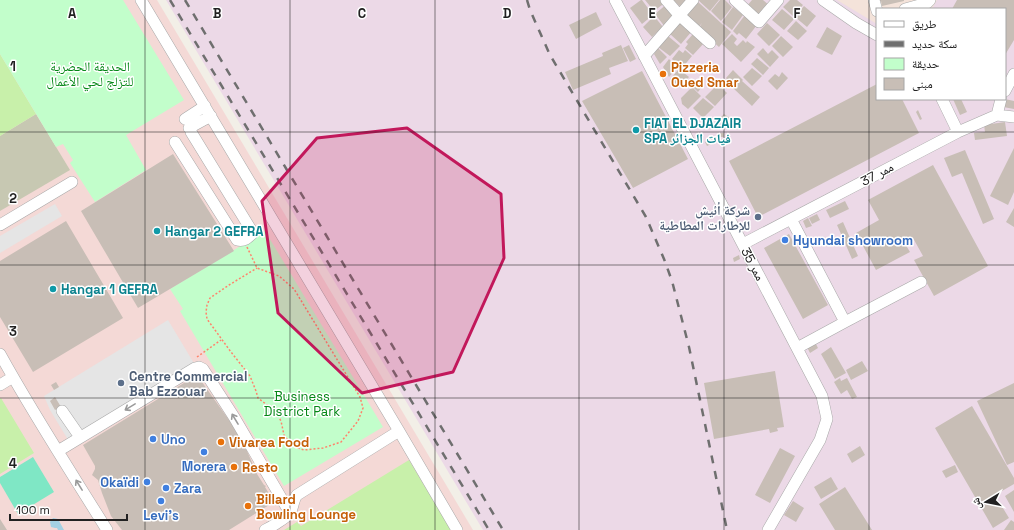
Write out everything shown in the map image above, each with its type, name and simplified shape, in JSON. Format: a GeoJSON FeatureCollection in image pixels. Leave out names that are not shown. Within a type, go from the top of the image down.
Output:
{"type":"FeatureCollection","features":[{"type":"Feature","properties":{"kind":"street"},"geometry":{"type":"LineString","coordinates":[[141,0],[457,530]]}},
{"type":"Feature","properties":{"kind":"street","name":"ممر 35"},"geometry":{"type":"LineString","coordinates":[[615,0],[822,396],[826,419],[820,440],[768,530]]}},
{"type":"Feature","properties":{"kind":"street"},"geometry":{"type":"LineString","coordinates":[[666,0],[679,15],[710,42]]}},
{"type":"Feature","properties":{"kind":"street"},"geometry":{"type":"LineString","coordinates":[[644,56],[693,0]]}},
{"type":"Feature","properties":{"kind":"street"},"geometry":{"type":"LineString","coordinates":[[735,0],[759,22],[778,0]]}},
{"type":"Feature","properties":{"kind":"street"},"geometry":{"type":"LineString","coordinates":[[823,0],[876,34]]}},
{"type":"Feature","properties":{"kind":"street"},"geometry":{"type":"LineString","coordinates":[[908,5],[927,3],[930,0]]}},
{"type":"Feature","properties":{"kind":"street"},"geometry":{"type":"LineString","coordinates":[[1006,89],[1014,74]]}},
{"type":"Feature","properties":{"kind":"street"},"geometry":{"type":"LineString","coordinates":[[942,100],[958,132]]}},
{"type":"Feature","properties":{"kind":"street"},"geometry":{"type":"LineString","coordinates":[[1001,100],[997,115],[1014,117]]}},
{"type":"Feature","properties":{"kind":"street"},"geometry":{"type":"LineString","coordinates":[[188,126],[205,106]]}},
{"type":"Feature","properties":{"kind":"street","name":"ممر 37"},"geometry":{"type":"LineString","coordinates":[[743,244],[958,132],[997,115]]}},
{"type":"Feature","properties":{"kind":"street"},"geometry":{"type":"LineString","coordinates":[[188,126],[211,116]]}},
{"type":"Feature","properties":{"kind":"street"},"geometry":{"type":"LineString","coordinates":[[175,142],[237,240],[246,240],[252,234],[250,228],[188,126]]}},
{"type":"Feature","properties":{"kind":"street"},"geometry":{"type":"LineString","coordinates":[[0,225],[72,182]]}},
{"type":"Feature","properties":{"kind":"street"},"geometry":{"type":"LineString","coordinates":[[791,219],[845,322]]}},
{"type":"Feature","properties":{"kind":"street"},"geometry":{"type":"LineString","coordinates":[[797,348],[921,282]]}},
{"type":"Feature","properties":{"kind":"street"},"geometry":{"type":"LineString","coordinates":[[0,354],[107,530]]}},
{"type":"Feature","properties":{"kind":"street"},"geometry":{"type":"LineString","coordinates":[[58,451],[199,367],[203,369],[234,417],[290,513]]}},
{"type":"Feature","properties":{"kind":"street"},"geometry":{"type":"LineString","coordinates":[[0,385],[13,377]]}},
{"type":"Feature","properties":{"kind":"street"},"geometry":{"type":"LineString","coordinates":[[62,411],[80,437]]}},
{"type":"Feature","properties":{"kind":"street"},"geometry":{"type":"LineString","coordinates":[[265,530],[276,524],[290,513],[294,499],[297,495],[399,431]]}},
{"type":"Feature","properties":{"kind":"path"},"geometry":{"type":"LineString","coordinates":[[244,240],[257,268],[279,276],[294,289],[360,397],[363,408],[358,421],[341,442],[323,448],[304,450],[290,443],[284,435],[281,421],[275,411],[258,398],[250,376],[221,340],[207,319],[207,305],[210,298],[257,268]]}},
{"type":"Feature","properties":{"kind":"path"},"geometry":{"type":"LineString","coordinates":[[196,358],[221,340]]}},
{"type":"Feature","properties":{"kind":"highlighted area"},"geometry":{"type":"Polygon","coordinates":[[[407,128],[501,194],[504,258],[453,372],[362,393],[278,313],[262,201],[317,138],[407,128]]]}},
{"type":"Feature","properties":{"kind":"shaded area"},"geometry":{"type":"Polygon","coordinates":[[[0,0],[157,0],[473,530],[0,530],[0,0]]]}},
{"type":"Feature","properties":{"kind":"shaded area"},"geometry":{"type":"Polygon","coordinates":[[[166,0],[1014,0],[1014,530],[483,530],[166,0]]]}},
{"type":"Feature","properties":{"kind":"shaded area"},"geometry":{"type":"Polygon","coordinates":[[[837,0],[937,0],[933,8],[876,8],[876,23],[837,0]]]}},
{"type":"Feature","properties":{"kind":"shaded area"},"geometry":{"type":"Polygon","coordinates":[[[36,114],[70,170],[0,211],[0,136],[36,114]]]}},
{"type":"Feature","properties":{"kind":"shaded area"},"geometry":{"type":"Polygon","coordinates":[[[55,204],[62,216],[0,253],[0,236],[55,204]]]}},
{"type":"Feature","properties":{"kind":"shaded area","name":"Centre Commercial Bab Ezzouar"},"geometry":{"type":"Polygon","coordinates":[[[168,320],[198,370],[73,448],[50,410],[44,396],[168,320]]]}},
{"type":"Feature","properties":{"kind":"green space","name":"الحديقة الحضرية للتزلج لحي الأعمال"},"geometry":{"type":"Polygon","coordinates":[[[0,0],[123,0],[184,100],[126,135],[146,170],[95,202],[70,163],[73,160],[63,144],[56,147],[0,54],[0,0]]]}},
{"type":"Feature","properties":{"kind":"green space"},"geometry":{"type":"Polygon","coordinates":[[[0,54],[36,114],[0,136],[0,54]]]}},
{"type":"Feature","properties":{"kind":"green space","name":"Business District Park"},"geometry":{"type":"Polygon","coordinates":[[[265,231],[383,427],[284,486],[180,311],[183,309],[170,289],[265,231]]]}},
{"type":"Feature","properties":{"kind":"green space"},"geometry":{"type":"Polygon","coordinates":[[[1,398],[34,453],[0,474],[0,399],[1,398]]]}},
{"type":"Feature","properties":{"kind":"green space"},"geometry":{"type":"Polygon","coordinates":[[[33,457],[54,492],[18,514],[0,483],[0,477],[33,457]]]}},
{"type":"Feature","properties":{"kind":"green space"},"geometry":{"type":"Polygon","coordinates":[[[409,460],[451,530],[284,530],[297,522],[301,526],[409,460]]]}},
{"type":"Feature","properties":{"kind":"water"},"geometry":{"type":"Polygon","coordinates":[[[53,518],[58,519],[64,530],[58,530],[57,528],[51,527],[50,522],[53,518]]]}},
{"type":"Feature","properties":{"kind":"building"},"geometry":{"type":"Polygon","coordinates":[[[641,0],[653,15],[642,24],[630,8],[641,0]]]}},
{"type":"Feature","properties":{"kind":"building"},"geometry":{"type":"Polygon","coordinates":[[[645,0],[665,0],[666,2],[654,11],[645,0]]]}},
{"type":"Feature","properties":{"kind":"building"},"geometry":{"type":"Polygon","coordinates":[[[673,0],[690,0],[683,9],[673,0]]]}},
{"type":"Feature","properties":{"kind":"building"},"geometry":{"type":"Polygon","coordinates":[[[698,0],[719,0],[710,11],[698,0]]]}},
{"type":"Feature","properties":{"kind":"building"},"geometry":{"type":"Polygon","coordinates":[[[720,0],[725,0],[732,7],[721,21],[711,11],[720,0]]]}},
{"type":"Feature","properties":{"kind":"building"},"geometry":{"type":"Polygon","coordinates":[[[752,0],[763,0],[770,6],[759,19],[746,7],[752,0]]]}},
{"type":"Feature","properties":{"kind":"building"},"geometry":{"type":"Polygon","coordinates":[[[790,0],[797,0],[803,5],[793,16],[783,7],[790,0]]]}},
{"type":"Feature","properties":{"kind":"building"},"geometry":{"type":"Polygon","coordinates":[[[876,0],[904,1],[882,6],[881,1],[877,2],[876,0]]]}},
{"type":"Feature","properties":{"kind":"building"},"geometry":{"type":"Polygon","coordinates":[[[957,0],[1014,0],[1014,40],[1006,53],[1006,8],[953,8],[957,0]]]}},
{"type":"Feature","properties":{"kind":"building"},"geometry":{"type":"Polygon","coordinates":[[[697,1],[721,23],[710,37],[699,28],[702,23],[698,28],[686,16],[697,1]]]}},
{"type":"Feature","properties":{"kind":"building"},"geometry":{"type":"Polygon","coordinates":[[[668,3],[677,15],[665,27],[655,14],[668,3]]]}},
{"type":"Feature","properties":{"kind":"building"},"geometry":{"type":"Polygon","coordinates":[[[804,6],[816,16],[807,27],[795,17],[804,6]]]}},
{"type":"Feature","properties":{"kind":"building"},"geometry":{"type":"Polygon","coordinates":[[[733,7],[743,15],[732,30],[722,22],[733,7]]]}},
{"type":"Feature","properties":{"kind":"building"},"geometry":{"type":"Polygon","coordinates":[[[782,9],[794,19],[784,30],[772,20],[782,9]]]}},
{"type":"Feature","properties":{"kind":"building"},"geometry":{"type":"Polygon","coordinates":[[[596,12],[602,25],[576,39],[569,25],[596,12]]]}},
{"type":"Feature","properties":{"kind":"building"},"geometry":{"type":"Polygon","coordinates":[[[745,15],[757,25],[746,39],[739,33],[737,35],[733,31],[745,15]]]}},
{"type":"Feature","properties":{"kind":"building"},"geometry":{"type":"Polygon","coordinates":[[[654,16],[663,27],[652,37],[643,27],[654,16]]]}},
{"type":"Feature","properties":{"kind":"building"},"geometry":{"type":"Polygon","coordinates":[[[680,21],[692,31],[681,44],[670,34],[680,21]]]}},
{"type":"Feature","properties":{"kind":"building"},"geometry":{"type":"Polygon","coordinates":[[[796,21],[807,31],[798,40],[787,31],[796,21]]]}},
{"type":"Feature","properties":{"kind":"building"},"geometry":{"type":"Polygon","coordinates":[[[721,23],[731,32],[719,47],[709,38],[721,23]]]}},
{"type":"Feature","properties":{"kind":"building"},"geometry":{"type":"Polygon","coordinates":[[[767,23],[780,35],[769,46],[757,34],[767,23]]]}},
{"type":"Feature","properties":{"kind":"building"},"geometry":{"type":"Polygon","coordinates":[[[827,27],[842,36],[832,55],[816,47],[827,27]]]}},
{"type":"Feature","properties":{"kind":"building"},"geometry":{"type":"Polygon","coordinates":[[[693,34],[704,43],[693,55],[685,48],[688,44],[686,42],[693,34]]]}},
{"type":"Feature","properties":{"kind":"building"},"geometry":{"type":"Polygon","coordinates":[[[732,34],[737,39],[734,43],[737,46],[743,40],[755,47],[741,62],[722,44],[732,34]]]}},
{"type":"Feature","properties":{"kind":"building"},"geometry":{"type":"Polygon","coordinates":[[[668,36],[680,46],[670,56],[658,47],[668,36]]]}},
{"type":"Feature","properties":{"kind":"building"},"geometry":{"type":"Polygon","coordinates":[[[781,36],[793,47],[783,57],[772,46],[781,36]]]}},
{"type":"Feature","properties":{"kind":"building"},"geometry":{"type":"Polygon","coordinates":[[[621,45],[628,61],[609,68],[611,74],[573,90],[565,72],[603,56],[602,53],[621,45]]]}},
{"type":"Feature","properties":{"kind":"building"},"geometry":{"type":"Polygon","coordinates":[[[629,45],[636,59],[630,62],[623,48],[629,45]]]}},
{"type":"Feature","properties":{"kind":"building"},"geometry":{"type":"Polygon","coordinates":[[[658,48],[667,57],[660,64],[654,54],[658,48]]]}},
{"type":"Feature","properties":{"kind":"building"},"geometry":{"type":"Polygon","coordinates":[[[763,48],[768,54],[772,50],[779,57],[770,67],[757,54],[763,48]]]}},
{"type":"Feature","properties":{"kind":"building"},"geometry":{"type":"Polygon","coordinates":[[[679,50],[683,53],[685,50],[692,56],[682,68],[672,59],[679,50]]]}},
{"type":"Feature","properties":{"kind":"building"},"geometry":{"type":"Polygon","coordinates":[[[757,58],[769,68],[763,75],[751,64],[757,58]]]}},
{"type":"Feature","properties":{"kind":"building"},"geometry":{"type":"Polygon","coordinates":[[[669,59],[677,68],[669,77],[663,67],[669,59]]]}},
{"type":"Feature","properties":{"kind":"building"},"geometry":{"type":"Polygon","coordinates":[[[752,68],[762,76],[752,86],[743,77],[752,68]]]}},
{"type":"Feature","properties":{"kind":"building"},"geometry":{"type":"Polygon","coordinates":[[[679,69],[689,77],[680,87],[670,79],[679,69]]]}},
{"type":"Feature","properties":{"kind":"building"},"geometry":{"type":"Polygon","coordinates":[[[733,70],[743,80],[742,81],[760,97],[752,106],[733,88],[734,87],[726,78],[733,70]]]}},
{"type":"Feature","properties":{"kind":"building","name":"FIAT EL DJAZAIR SPA فيات الجزائر"},"geometry":{"type":"Polygon","coordinates":[[[642,71],[688,159],[633,188],[582,101],[642,71]]]}},
{"type":"Feature","properties":{"kind":"building"},"geometry":{"type":"Polygon","coordinates":[[[782,72],[788,78],[777,90],[768,81],[775,74],[779,77],[782,72]]]}},
{"type":"Feature","properties":{"kind":"building"},"geometry":{"type":"Polygon","coordinates":[[[694,81],[701,88],[698,92],[691,85],[694,81]]]}},
{"type":"Feature","properties":{"kind":"building"},"geometry":{"type":"Polygon","coordinates":[[[718,84],[727,93],[715,106],[705,97],[718,84]]]}},
{"type":"Feature","properties":{"kind":"building"},"geometry":{"type":"Polygon","coordinates":[[[876,85],[876,100],[902,100],[919,133],[758,217],[729,161],[876,85]]]}},
{"type":"Feature","properties":{"kind":"building"},"geometry":{"type":"Polygon","coordinates":[[[692,87],[701,96],[688,109],[682,104],[681,98],[692,87]]]}},
{"type":"Feature","properties":{"kind":"building"},"geometry":{"type":"Polygon","coordinates":[[[703,98],[714,107],[703,118],[693,108],[703,98]]]}},
{"type":"Feature","properties":{"kind":"building"},"geometry":{"type":"Polygon","coordinates":[[[1006,99],[1014,101],[1014,109],[998,106],[1006,99]]]}},
{"type":"Feature","properties":{"kind":"building"},"geometry":{"type":"Polygon","coordinates":[[[953,100],[961,100],[967,112],[960,115],[953,100]]]}},
{"type":"Feature","properties":{"kind":"building"},"geometry":{"type":"Polygon","coordinates":[[[918,110],[922,119],[920,120],[916,112],[918,110]]]}},
{"type":"Feature","properties":{"kind":"building"},"geometry":{"type":"Polygon","coordinates":[[[724,114],[730,118],[725,123],[720,118],[724,114]]]}},
{"type":"Feature","properties":{"kind":"building"},"geometry":{"type":"Polygon","coordinates":[[[1005,122],[1007,136],[975,140],[974,133],[985,132],[984,125],[1005,122]]]}},
{"type":"Feature","properties":{"kind":"building"},"geometry":{"type":"Polygon","coordinates":[[[718,133],[724,133],[724,137],[718,137],[718,133]]]}},
{"type":"Feature","properties":{"kind":"building"},"geometry":{"type":"Polygon","coordinates":[[[715,137],[717,141],[707,146],[705,142],[715,137]]]}},
{"type":"Feature","properties":{"kind":"building"},"geometry":{"type":"Polygon","coordinates":[[[1014,148],[1014,192],[1008,205],[990,196],[1014,148]]]}},
{"type":"Feature","properties":{"kind":"building"},"geometry":{"type":"Polygon","coordinates":[[[965,150],[994,219],[983,224],[962,173],[952,177],[944,158],[965,150]]]}},
{"type":"Feature","properties":{"kind":"building","name":"Hangar 2 GEFRA"},"geometry":{"type":"Polygon","coordinates":[[[173,154],[234,251],[138,308],[81,211],[173,154]]]}},
{"type":"Feature","properties":{"kind":"building"},"geometry":{"type":"Polygon","coordinates":[[[933,165],[988,266],[934,296],[914,260],[923,256],[913,238],[904,242],[910,252],[876,270],[856,233],[879,220],[868,200],[933,165]]]}},
{"type":"Feature","properties":{"kind":"building"},"geometry":{"type":"Polygon","coordinates":[[[845,201],[849,209],[830,218],[826,210],[845,201]]]}},
{"type":"Feature","properties":{"kind":"building"},"geometry":{"type":"Polygon","coordinates":[[[1014,208],[1014,227],[1006,222],[1014,208]]]}},
{"type":"Feature","properties":{"kind":"building"},"geometry":{"type":"Polygon","coordinates":[[[817,214],[820,220],[812,224],[809,218],[817,214]]]}},
{"type":"Feature","properties":{"kind":"building"},"geometry":{"type":"Polygon","coordinates":[[[808,218],[812,226],[806,228],[803,221],[808,218]]]}},
{"type":"Feature","properties":{"kind":"building","name":"Hangar 1 GEFRA"},"geometry":{"type":"Polygon","coordinates":[[[66,221],[123,318],[33,372],[0,317],[0,261],[66,221]]]}},
{"type":"Feature","properties":{"kind":"building"},"geometry":{"type":"Polygon","coordinates":[[[843,222],[858,256],[852,259],[837,225],[843,222]]]}},
{"type":"Feature","properties":{"kind":"building"},"geometry":{"type":"Polygon","coordinates":[[[789,234],[828,305],[803,319],[764,248],[789,234]]]}},
{"type":"Feature","properties":{"kind":"building"},"geometry":{"type":"Polygon","coordinates":[[[739,255],[740,259],[734,262],[733,258],[739,255]]]}},
{"type":"Feature","properties":{"kind":"building"},"geometry":{"type":"Polygon","coordinates":[[[815,342],[818,348],[810,353],[807,347],[815,342]]]}},
{"type":"Feature","properties":{"kind":"building"},"geometry":{"type":"Polygon","coordinates":[[[831,347],[846,373],[835,379],[821,354],[831,347]]]}},
{"type":"Feature","properties":{"kind":"building"},"geometry":{"type":"Polygon","coordinates":[[[862,361],[868,371],[851,380],[846,370],[862,361]]]}},
{"type":"Feature","properties":{"kind":"building"},"geometry":{"type":"Polygon","coordinates":[[[775,371],[784,427],[777,428],[778,431],[770,433],[769,429],[714,439],[704,383],[775,371]]]}},
{"type":"Feature","properties":{"kind":"building"},"geometry":{"type":"Polygon","coordinates":[[[197,375],[241,437],[257,474],[266,486],[265,487],[274,502],[229,530],[122,530],[111,516],[98,480],[92,475],[95,466],[83,445],[197,375]]]}},
{"type":"Feature","properties":{"kind":"building"},"geometry":{"type":"Polygon","coordinates":[[[840,378],[841,381],[847,378],[857,397],[852,399],[847,390],[841,394],[834,382],[840,378]]]}},
{"type":"Feature","properties":{"kind":"building"},"geometry":{"type":"Polygon","coordinates":[[[56,382],[59,387],[54,390],[51,385],[56,382]]]}},
{"type":"Feature","properties":{"kind":"building"},"geometry":{"type":"Polygon","coordinates":[[[1014,383],[1014,462],[1007,465],[977,401],[1014,383]]]}},
{"type":"Feature","properties":{"kind":"building"},"geometry":{"type":"Polygon","coordinates":[[[55,397],[61,407],[55,410],[50,401],[55,397]]]}},
{"type":"Feature","properties":{"kind":"building"},"geometry":{"type":"Polygon","coordinates":[[[972,406],[1014,478],[1014,484],[995,495],[1009,518],[993,528],[935,428],[972,406]]]}},
{"type":"Feature","properties":{"kind":"building"},"geometry":{"type":"Polygon","coordinates":[[[860,446],[865,455],[852,463],[847,454],[860,446]]]}},
{"type":"Feature","properties":{"kind":"building"},"geometry":{"type":"Polygon","coordinates":[[[780,448],[795,456],[770,503],[755,495],[780,448]]]}},
{"type":"Feature","properties":{"kind":"building"},"geometry":{"type":"Polygon","coordinates":[[[955,465],[958,472],[946,478],[942,471],[955,465]]]}},
{"type":"Feature","properties":{"kind":"building"},"geometry":{"type":"Polygon","coordinates":[[[831,477],[838,489],[821,499],[814,487],[831,477]]]}},
{"type":"Feature","properties":{"kind":"building"},"geometry":{"type":"Polygon","coordinates":[[[845,487],[872,530],[835,530],[819,504],[845,487]]]}},
{"type":"Feature","properties":{"kind":"building"},"geometry":{"type":"Polygon","coordinates":[[[1014,490],[1014,512],[1005,496],[1014,490]]]}},
{"type":"Feature","properties":{"kind":"building"},"geometry":{"type":"Polygon","coordinates":[[[793,501],[804,508],[796,522],[784,515],[793,501]]]}},
{"type":"Feature","properties":{"kind":"building"},"geometry":{"type":"Polygon","coordinates":[[[0,519],[7,530],[0,530],[0,519]]]}},
{"type":"Feature","properties":{"kind":"building"},"geometry":{"type":"Polygon","coordinates":[[[1011,520],[1014,522],[1014,530],[1004,530],[1011,520]]]}},
{"type":"Feature","properties":{"kind":"railway"},"geometry":{"type":"LineString","coordinates":[[170,0],[489,530]]}},
{"type":"Feature","properties":{"kind":"railway"},"geometry":{"type":"LineString","coordinates":[[185,0],[503,530]]}},
{"type":"Feature","properties":{"kind":"railway"},"geometry":{"type":"LineString","coordinates":[[527,0],[550,55],[646,217],[664,259],[672,281],[689,347],[727,530]]}},
{"type":"Feature","properties":{"kind":"place","name":"Pizzeria Oued Smar"},"geometry":{"type":"Point","coordinates":[663,74]}},
{"type":"Feature","properties":{"kind":"place","name":"FIAT EL DJAZAIR SPA فيات الجزائر"},"geometry":{"type":"Point","coordinates":[636,130]}},
{"type":"Feature","properties":{"kind":"place","name":"شركة أئيش للإطارات المطاطية"},"geometry":{"type":"Point","coordinates":[758,217]}},
{"type":"Feature","properties":{"kind":"place","name":"Hangar 2 GEFRA"},"geometry":{"type":"Point","coordinates":[157,231]}},
{"type":"Feature","properties":{"kind":"place","name":"Hyundai showroom"},"geometry":{"type":"Point","coordinates":[785,240]}},
{"type":"Feature","properties":{"kind":"place","name":"Hangar 1 GEFRA"},"geometry":{"type":"Point","coordinates":[53,289]}},
{"type":"Feature","properties":{"kind":"place","name":"Centre Commercial Bab Ezzouar"},"geometry":{"type":"Point","coordinates":[121,383]}},
{"type":"Feature","properties":{"kind":"place","name":"Uno"},"geometry":{"type":"Point","coordinates":[153,439]}},
{"type":"Feature","properties":{"kind":"place","name":"Vivarea Food"},"geometry":{"type":"Point","coordinates":[221,442]}},
{"type":"Feature","properties":{"kind":"place","name":"Morera"},"geometry":{"type":"Point","coordinates":[204,452]}},
{"type":"Feature","properties":{"kind":"place","name":"Resto"},"geometry":{"type":"Point","coordinates":[234,467]}},
{"type":"Feature","properties":{"kind":"place","name":"Okaïdi"},"geometry":{"type":"Point","coordinates":[147,482]}},
{"type":"Feature","properties":{"kind":"place","name":"Zara"},"geometry":{"type":"Point","coordinates":[166,488]}},
{"type":"Feature","properties":{"kind":"place","name":"Levi's"},"geometry":{"type":"Point","coordinates":[161,501]}},
{"type":"Feature","properties":{"kind":"place","name":"Billard Bowling Lounge"},"geometry":{"type":"Point","coordinates":[248,506]}}]}
